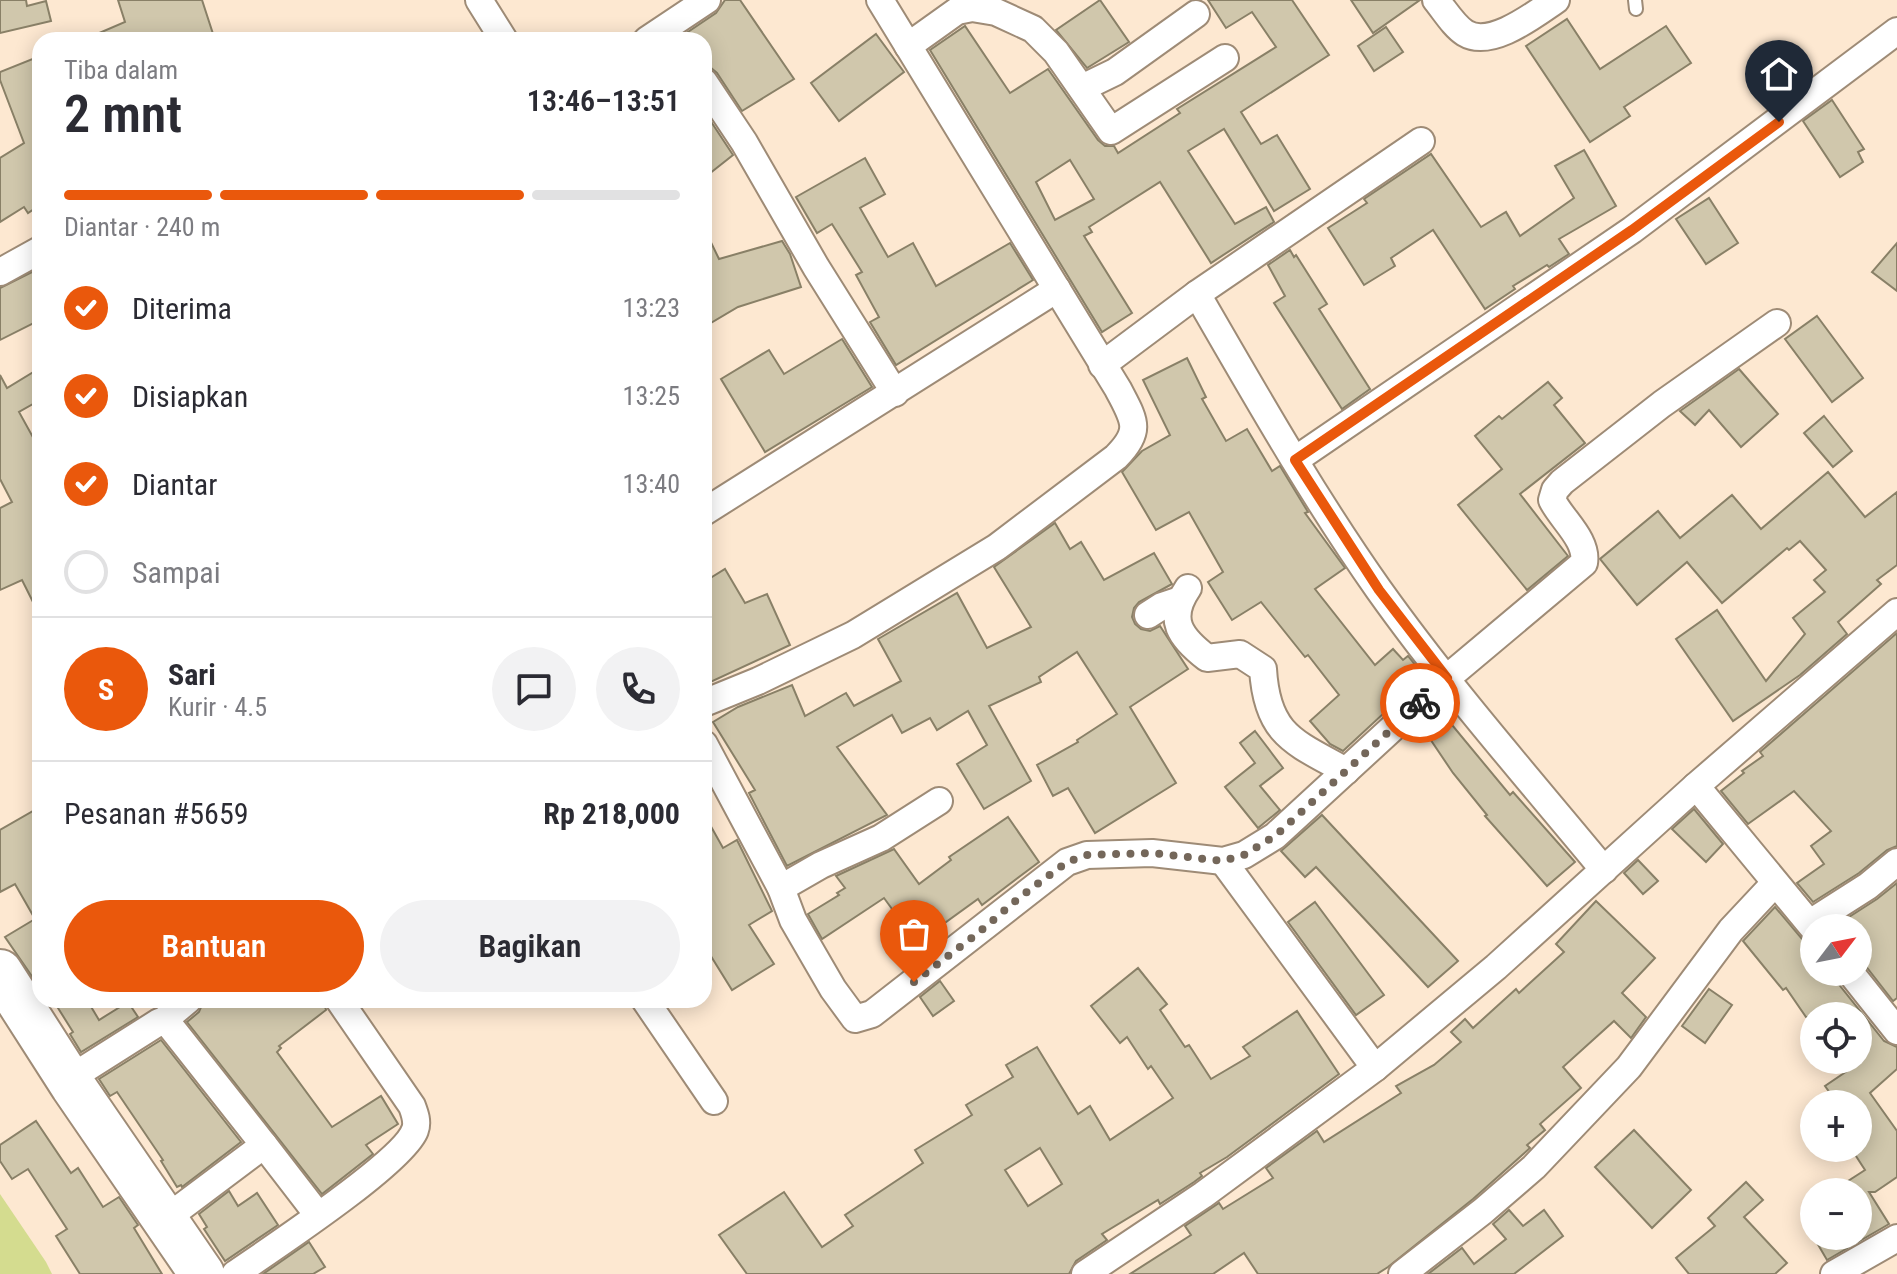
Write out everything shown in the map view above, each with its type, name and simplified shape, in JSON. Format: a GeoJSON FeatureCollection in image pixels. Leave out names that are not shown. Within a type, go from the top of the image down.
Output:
{"type":"FeatureCollection","features":[{"type":"Feature","properties":{"kind":"highway"},"geometry":{"type":"LineString","coordinates":[[5,992],[69,1079],[202,1274]]}},
{"type":"Feature","properties":{"kind":"street"},"geometry":{"type":"LineString","coordinates":[[479,0],[499,32]]}},
{"type":"Feature","properties":{"kind":"street"},"geometry":{"type":"LineString","coordinates":[[668,32],[707,0]]}},
{"type":"Feature","properties":{"kind":"street"},"geometry":{"type":"LineString","coordinates":[[1436,0],[1461,31],[1470,36],[1491,36],[1514,27],[1556,0]]}},
{"type":"Feature","properties":{"kind":"street"},"geometry":{"type":"LineString","coordinates":[[712,700],[853,635],[997,547],[1132,442],[1135,429],[1118,389],[884,6]]}},
{"type":"Feature","properties":{"kind":"street"},"geometry":{"type":"LineString","coordinates":[[908,46],[957,11],[972,8],[996,12],[1033,29],[1056,52],[1111,131],[1225,58]]}},
{"type":"Feature","properties":{"kind":"street"},"geometry":{"type":"LineString","coordinates":[[1082,88],[1115,72],[1196,14]]}},
{"type":"Feature","properties":{"kind":"street"},"geometry":{"type":"LineString","coordinates":[[1295,460],[1632,230],[1897,31]]}},
{"type":"Feature","properties":{"kind":"street"},"geometry":{"type":"LineString","coordinates":[[712,94],[895,393]]}},
{"type":"Feature","properties":{"kind":"street"},"geometry":{"type":"LineString","coordinates":[[1102,365],[1197,294],[1421,141]]}},
{"type":"Feature","properties":{"kind":"street"},"geometry":{"type":"LineString","coordinates":[[0,272],[32,254]]}},
{"type":"Feature","properties":{"kind":"street"},"geometry":{"type":"LineString","coordinates":[[712,507],[1057,289]]}},
{"type":"Feature","properties":{"kind":"street"},"geometry":{"type":"LineString","coordinates":[[1197,294],[1295,460],[1379,590],[1604,870]]}},
{"type":"Feature","properties":{"kind":"street"},"geometry":{"type":"LineString","coordinates":[[712,759],[781,888],[793,920],[833,989],[855,1019],[872,1014],[1067,862],[1087,855],[1152,853],[1223,861],[1244,855],[1275,836],[1447,678],[1584,563],[1586,555],[1581,542],[1552,500],[1562,482],[1662,404],[1777,323]]}},
{"type":"Feature","properties":{"kind":"street"},"geometry":{"type":"LineString","coordinates":[[1148,615],[1184,594],[1177,626],[1186,641],[1207,658],[1240,654],[1263,669],[1272,716],[1281,728],[1291,740],[1346,771]]}},
{"type":"Feature","properties":{"kind":"street"},"geometry":{"type":"LineString","coordinates":[[1085,1274],[1203,1195],[1375,1068],[1496,967],[1696,786],[1897,612]]}},
{"type":"Feature","properties":{"kind":"street"},"geometry":{"type":"LineString","coordinates":[[1696,786],[1802,914]]}},
{"type":"Feature","properties":{"kind":"street"},"geometry":{"type":"LineString","coordinates":[[781,888],[821,865],[881,838],[939,801]]}},
{"type":"Feature","properties":{"kind":"street"},"geometry":{"type":"LineString","coordinates":[[1223,861],[1375,1068]]}},
{"type":"Feature","properties":{"kind":"street"},"geometry":{"type":"LineString","coordinates":[[1829,914],[1897,862]]}},
{"type":"Feature","properties":{"kind":"street"},"geometry":{"type":"LineString","coordinates":[[1402,1274],[1483,1211],[1543,1157],[1629,1067],[1731,930],[1775,883]]}},
{"type":"Feature","properties":{"kind":"street"},"geometry":{"type":"LineString","coordinates":[[1863,986],[1894,1021]]}},
{"type":"Feature","properties":{"kind":"street"},"geometry":{"type":"LineString","coordinates":[[69,1079],[163,1021],[178,1008]]}},
{"type":"Feature","properties":{"kind":"street"},"geometry":{"type":"LineString","coordinates":[[235,1274],[318,1215],[402,1147],[415,1131],[416,1117],[412,1106],[345,1008]]}},
{"type":"Feature","properties":{"kind":"street"},"geometry":{"type":"LineString","coordinates":[[650,1008],[714,1101]]}},
{"type":"Feature","properties":{"kind":"street"},"geometry":{"type":"LineString","coordinates":[[163,1021],[174,1028],[318,1215]]}},
{"type":"Feature","properties":{"kind":"street"},"geometry":{"type":"LineString","coordinates":[[164,1220],[264,1145]]}},
{"type":"Feature","properties":{"kind":"street"},"geometry":{"type":"LineString","coordinates":[[1834,1274],[1869,1266],[1897,1238]]}},
{"type":"Feature","properties":{"kind":"shaded area"},"geometry":{"type":"Polygon","coordinates":[[[0,1194],[46,1262],[52,1274],[0,1274],[0,1194]]]}},
{"type":"Feature","properties":{"kind":"building"},"geometry":{"type":"Polygon","coordinates":[[[0,0],[26,0],[27,6],[46,1],[51,21],[0,33],[0,0]]]}},
{"type":"Feature","properties":{"kind":"building"},"geometry":{"type":"Polygon","coordinates":[[[118,0],[202,0],[212,32],[102,32],[125,22],[118,0]]]}},
{"type":"Feature","properties":{"kind":"building"},"geometry":{"type":"Polygon","coordinates":[[[725,0],[740,0],[794,79],[742,111],[712,69],[712,32],[688,32],[716,13],[725,0]]]}},
{"type":"Feature","properties":{"kind":"building"},"geometry":{"type":"Polygon","coordinates":[[[1100,0],[1129,42],[1087,68],[1056,30],[1100,0]]]}},
{"type":"Feature","properties":{"kind":"building"},"geometry":{"type":"Polygon","coordinates":[[[1208,0],[1292,0],[1329,55],[1241,112],[1261,144],[1277,135],[1310,189],[1274,211],[1224,129],[1188,151],[1235,224],[1266,207],[1274,222],[1211,263],[1160,182],[1089,227],[1092,232],[1084,236],[1132,313],[1102,332],[930,50],[965,26],[1010,93],[1048,69],[1098,140],[1105,146],[1114,146],[1118,153],[1180,113],[1177,109],[1276,47],[1252,12],[1226,28],[1208,0]],[[1070,160],[1036,182],[1055,220],[1094,199],[1070,160]]]}},
{"type":"Feature","properties":{"kind":"building"},"geometry":{"type":"Polygon","coordinates":[[[1351,0],[1420,0],[1373,33],[1351,0]]]}},
{"type":"Feature","properties":{"kind":"building"},"geometry":{"type":"Polygon","coordinates":[[[1567,19],[1600,69],[1666,26],[1691,63],[1624,107],[1630,116],[1590,142],[1526,46],[1567,19]]]}},
{"type":"Feature","properties":{"kind":"building"},"geometry":{"type":"Polygon","coordinates":[[[1386,27],[1403,52],[1374,71],[1358,46],[1386,27]]]}},
{"type":"Feature","properties":{"kind":"building"},"geometry":{"type":"Polygon","coordinates":[[[876,34],[904,72],[839,121],[811,83],[876,34]]]}},
{"type":"Feature","properties":{"kind":"building"},"geometry":{"type":"Polygon","coordinates":[[[32,59],[32,210],[28,213],[24,207],[0,222],[0,158],[24,143],[0,80],[0,72],[32,59]]]}},
{"type":"Feature","properties":{"kind":"building"},"geometry":{"type":"Polygon","coordinates":[[[1832,100],[1864,149],[1858,152],[1863,162],[1840,177],[1803,121],[1832,100]]]}},
{"type":"Feature","properties":{"kind":"building"},"geometry":{"type":"Polygon","coordinates":[[[712,123],[733,155],[712,172],[712,123]]]}},
{"type":"Feature","properties":{"kind":"building"},"geometry":{"type":"Polygon","coordinates":[[[1584,150],[1616,206],[1559,239],[1569,254],[1513,286],[1515,289],[1485,309],[1433,230],[1391,258],[1395,266],[1364,285],[1328,228],[1367,203],[1364,199],[1431,154],[1481,227],[1506,212],[1520,236],[1574,198],[1555,166],[1584,150]]]}},
{"type":"Feature","properties":{"kind":"building"},"geometry":{"type":"Polygon","coordinates":[[[865,158],[885,194],[860,208],[888,257],[913,243],[936,286],[1010,243],[1033,280],[896,365],[870,322],[879,317],[856,275],[862,272],[832,224],[817,233],[796,197],[865,158]]]}},
{"type":"Feature","properties":{"kind":"building"},"geometry":{"type":"Polygon","coordinates":[[[1709,198],[1738,243],[1706,264],[1676,219],[1709,198]]]}},
{"type":"Feature","properties":{"kind":"building"},"geometry":{"type":"Polygon","coordinates":[[[782,241],[790,254],[801,287],[738,307],[712,322],[712,245],[719,259],[782,241]]]}},
{"type":"Feature","properties":{"kind":"building"},"geometry":{"type":"Polygon","coordinates":[[[1897,243],[1897,291],[1872,272],[1897,243]]]}},
{"type":"Feature","properties":{"kind":"building"},"geometry":{"type":"Polygon","coordinates":[[[1290,250],[1327,304],[1319,309],[1370,389],[1342,409],[1274,303],[1285,296],[1268,265],[1290,250]]]}},
{"type":"Feature","properties":{"kind":"building"},"geometry":{"type":"Polygon","coordinates":[[[32,272],[32,324],[0,340],[0,288],[32,272]]]}},
{"type":"Feature","properties":{"kind":"building"},"geometry":{"type":"Polygon","coordinates":[[[1817,316],[1863,378],[1832,402],[1785,339],[1817,316]]]}},
{"type":"Feature","properties":{"kind":"building"},"geometry":{"type":"Polygon","coordinates":[[[842,339],[872,387],[765,452],[721,379],[769,350],[784,374],[842,339]]]}},
{"type":"Feature","properties":{"kind":"building"},"geometry":{"type":"Polygon","coordinates":[[[1187,358],[1206,397],[1202,399],[1226,441],[1247,429],[1272,471],[1280,466],[1308,512],[1305,513],[1345,568],[1315,589],[1375,665],[1393,649],[1403,660],[1408,656],[1424,676],[1343,751],[1330,744],[1310,721],[1339,695],[1308,655],[1305,657],[1261,602],[1232,620],[1208,582],[1223,572],[1189,512],[1156,530],[1122,472],[1142,451],[1170,435],[1143,380],[1187,358]]]}},
{"type":"Feature","properties":{"kind":"building"},"geometry":{"type":"Polygon","coordinates":[[[1739,369],[1778,414],[1741,447],[1709,410],[1695,425],[1680,411],[1739,369]]]}},
{"type":"Feature","properties":{"kind":"building"},"geometry":{"type":"Polygon","coordinates":[[[32,373],[32,405],[19,412],[32,436],[32,600],[22,580],[0,590],[0,508],[12,502],[0,479],[0,375],[7,388],[32,373]]]}},
{"type":"Feature","properties":{"kind":"building"},"geometry":{"type":"Polygon","coordinates":[[[1548,382],[1562,398],[1554,405],[1585,443],[1520,494],[1568,556],[1527,590],[1458,505],[1502,469],[1475,436],[1548,382]]]}},
{"type":"Feature","properties":{"kind":"building"},"geometry":{"type":"Polygon","coordinates":[[[1824,416],[1852,451],[1833,467],[1804,433],[1824,416]]]}},
{"type":"Feature","properties":{"kind":"building"},"geometry":{"type":"Polygon","coordinates":[[[1828,472],[1865,517],[1897,492],[1897,565],[1877,580],[1881,584],[1838,622],[1847,634],[1800,675],[1733,721],[1676,639],[1717,610],[1766,681],[1805,634],[1793,618],[1825,592],[1814,580],[1826,570],[1800,541],[1789,550],[1787,548],[1722,603],[1687,562],[1637,605],[1600,559],[1658,511],[1680,538],[1732,495],[1761,529],[1828,472]]]}},
{"type":"Feature","properties":{"kind":"building"},"geometry":{"type":"Polygon","coordinates":[[[1055,523],[1070,549],[1081,542],[1104,580],[1154,553],[1172,584],[1139,602],[1132,617],[1141,629],[1150,631],[1160,626],[1188,669],[1130,707],[1176,783],[1095,833],[1068,788],[1053,796],[1037,765],[1078,742],[1117,714],[1077,652],[1039,677],[1041,682],[989,706],[1031,781],[984,809],[957,764],[987,745],[968,711],[937,730],[930,718],[902,733],[892,715],[837,747],[887,815],[787,866],[749,793],[755,790],[713,722],[738,707],[792,685],[805,716],[846,693],[854,706],[901,681],[878,639],[957,593],[987,648],[1031,627],[994,567],[1055,523]]]}},
{"type":"Feature","properties":{"kind":"building"},"geometry":{"type":"Polygon","coordinates":[[[725,569],[745,603],[767,594],[790,645],[712,681],[712,577],[725,569]]]}},
{"type":"Feature","properties":{"kind":"building"},"geometry":{"type":"Polygon","coordinates":[[[1897,633],[1897,846],[1813,902],[1797,883],[1824,864],[1811,846],[1831,831],[1794,791],[1748,824],[1721,791],[1763,756],[1760,752],[1897,633]]]}},
{"type":"Feature","properties":{"kind":"building"},"geometry":{"type":"Polygon","coordinates":[[[1438,708],[1510,795],[1513,792],[1575,862],[1547,886],[1485,816],[1420,724],[1438,708]]]}},
{"type":"Feature","properties":{"kind":"building"},"geometry":{"type":"Polygon","coordinates":[[[1255,731],[1283,768],[1260,786],[1280,810],[1258,828],[1225,787],[1255,763],[1240,743],[1255,731]]]}},
{"type":"Feature","properties":{"kind":"building"},"geometry":{"type":"Polygon","coordinates":[[[1694,809],[1723,844],[1706,862],[1672,829],[1694,809]]]}},
{"type":"Feature","properties":{"kind":"building"},"geometry":{"type":"Polygon","coordinates":[[[32,812],[32,914],[15,884],[0,892],[0,830],[32,812]]]}},
{"type":"Feature","properties":{"kind":"building"},"geometry":{"type":"Polygon","coordinates":[[[1322,815],[1458,961],[1428,987],[1316,867],[1305,877],[1281,851],[1322,815]]]}},
{"type":"Feature","properties":{"kind":"building"},"geometry":{"type":"Polygon","coordinates":[[[1008,817],[1039,862],[982,905],[978,899],[917,943],[884,898],[822,939],[808,914],[845,888],[836,876],[894,849],[919,884],[951,860],[949,857],[1008,817]]]}},
{"type":"Feature","properties":{"kind":"building"},"geometry":{"type":"Polygon","coordinates":[[[712,828],[723,848],[737,840],[772,911],[749,925],[774,964],[732,990],[712,958],[712,828]]]}},
{"type":"Feature","properties":{"kind":"building"},"geometry":{"type":"Polygon","coordinates":[[[1638,860],[1658,881],[1643,894],[1624,873],[1638,860]]]}},
{"type":"Feature","properties":{"kind":"building"},"geometry":{"type":"Polygon","coordinates":[[[1897,883],[1897,998],[1893,1001],[1872,974],[1872,914],[1854,914],[1897,883]]]}},
{"type":"Feature","properties":{"kind":"building"},"geometry":{"type":"Polygon","coordinates":[[[1596,901],[1655,958],[1622,993],[1646,1017],[1631,1038],[1614,1021],[1563,1067],[1581,1088],[1540,1124],[1545,1130],[1527,1145],[1530,1148],[1473,1199],[1377,1274],[1258,1274],[1244,1253],[1213,1274],[1130,1274],[1191,1235],[1185,1226],[1219,1203],[1223,1209],[1273,1178],[1266,1168],[1317,1131],[1324,1142],[1401,1093],[1396,1086],[1434,1065],[1461,1042],[1451,1032],[1465,1019],[1473,1028],[1516,989],[1519,993],[1564,952],[1556,944],[1596,901]]]}},
{"type":"Feature","properties":{"kind":"building"},"geometry":{"type":"Polygon","coordinates":[[[1315,902],[1384,995],[1356,1015],[1288,922],[1315,902]]]}},
{"type":"Feature","properties":{"kind":"building"},"geometry":{"type":"Polygon","coordinates":[[[1775,907],[1800,937],[1800,986],[1840,986],[1853,1002],[1800,1002],[1800,1008],[1786,988],[1783,990],[1743,941],[1775,907]]]}},
{"type":"Feature","properties":{"kind":"building"},"geometry":{"type":"Polygon","coordinates":[[[32,921],[32,976],[5,937],[32,921]]]}},
{"type":"Feature","properties":{"kind":"building"},"geometry":{"type":"Polygon","coordinates":[[[1138,968],[1167,1004],[1160,1010],[1185,1047],[1189,1045],[1211,1079],[1250,1056],[1243,1047],[1297,1011],[1339,1074],[1227,1157],[1200,1173],[1202,1176],[1194,1182],[1160,1204],[1158,1200],[1102,1234],[1107,1240],[1076,1261],[1069,1274],[747,1274],[719,1235],[784,1192],[822,1247],[853,1226],[845,1215],[923,1163],[915,1150],[972,1115],[966,1105],[1013,1077],[1006,1065],[1037,1047],[1078,1114],[1090,1106],[1110,1140],[1173,1098],[1151,1066],[1148,1069],[1127,1037],[1120,1043],[1091,1006],[1138,968]],[[1040,1148],[1005,1170],[1028,1206],[1062,1184],[1040,1148]]]}},
{"type":"Feature","properties":{"kind":"building"},"geometry":{"type":"Polygon","coordinates":[[[940,981],[954,1001],[933,1016],[920,997],[940,981]]]}},
{"type":"Feature","properties":{"kind":"building"},"geometry":{"type":"Polygon","coordinates":[[[1709,989],[1732,1005],[1705,1043],[1682,1026],[1709,989]]]}},
{"type":"Feature","properties":{"kind":"building"},"geometry":{"type":"Polygon","coordinates":[[[58,1008],[92,1008],[99,1020],[118,1008],[132,1008],[138,1017],[81,1052],[70,1034],[73,1032],[58,1008]]]}},
{"type":"Feature","properties":{"kind":"building"},"geometry":{"type":"Polygon","coordinates":[[[201,1008],[325,1008],[279,1046],[281,1048],[277,1052],[332,1127],[381,1096],[398,1124],[366,1145],[373,1154],[322,1194],[187,1022],[201,1008]]]}},
{"type":"Feature","properties":{"kind":"building"},"geometry":{"type":"Polygon","coordinates":[[[1872,1026],[1884,1041],[1897,1047],[1897,1069],[1872,1091],[1828,1090],[1825,1086],[1843,1074],[1872,1074],[1872,1026]]]}},
{"type":"Feature","properties":{"kind":"building"},"geometry":{"type":"Polygon","coordinates":[[[161,1040],[241,1142],[182,1187],[177,1187],[163,1160],[117,1092],[110,1096],[99,1079],[161,1040]]]}},
{"type":"Feature","properties":{"kind":"building"},"geometry":{"type":"Polygon","coordinates":[[[1872,1096],[1897,1131],[1897,1177],[1872,1192],[1872,1178],[1853,1178],[1865,1170],[1860,1162],[1872,1162],[1872,1096]]]}},
{"type":"Feature","properties":{"kind":"building"},"geometry":{"type":"Polygon","coordinates":[[[36,1121],[71,1173],[78,1168],[103,1207],[119,1197],[138,1225],[134,1228],[162,1274],[80,1274],[56,1236],[67,1229],[28,1169],[12,1179],[0,1161],[0,1145],[36,1121]]]}},
{"type":"Feature","properties":{"kind":"building"},"geometry":{"type":"Polygon","coordinates":[[[1634,1130],[1691,1190],[1652,1228],[1595,1167],[1634,1130]]]}},
{"type":"Feature","properties":{"kind":"building"},"geometry":{"type":"Polygon","coordinates":[[[1746,1182],[1763,1200],[1744,1217],[1787,1263],[1775,1274],[1689,1274],[1676,1258],[1715,1226],[1708,1218],[1746,1182]]]}},
{"type":"Feature","properties":{"kind":"building"},"geometry":{"type":"Polygon","coordinates":[[[229,1191],[238,1206],[257,1193],[278,1225],[225,1261],[204,1229],[207,1227],[199,1214],[229,1191]]]}},
{"type":"Feature","properties":{"kind":"building"},"geometry":{"type":"Polygon","coordinates":[[[1872,1197],[1889,1224],[1872,1234],[1872,1197]]]}},
{"type":"Feature","properties":{"kind":"building"},"geometry":{"type":"Polygon","coordinates":[[[1509,1210],[1523,1226],[1544,1210],[1563,1236],[1514,1274],[1428,1274],[1462,1248],[1474,1264],[1506,1239],[1493,1224],[1509,1210]]]}},
{"type":"Feature","properties":{"kind":"building"},"geometry":{"type":"Polygon","coordinates":[[[309,1242],[325,1267],[313,1274],[263,1274],[309,1242]]]}},
{"type":"Feature","properties":{"kind":"building"},"geometry":{"type":"Polygon","coordinates":[[[1821,1250],[1844,1250],[1827,1260],[1821,1250]]]}},
{"type":"Feature","properties":{"kind":"way so far"},"geometry":{"type":"LineString","coordinates":[[914,982],[1067,862],[1087,855],[1152,853],[1223,861],[1244,855],[1275,836],[1420,703]]}},
{"type":"Feature","properties":{"kind":"route"},"geometry":{"type":"LineString","coordinates":[[1420,703],[1447,678],[1379,590],[1295,460],[1632,230],[1779,122]]}}]}
